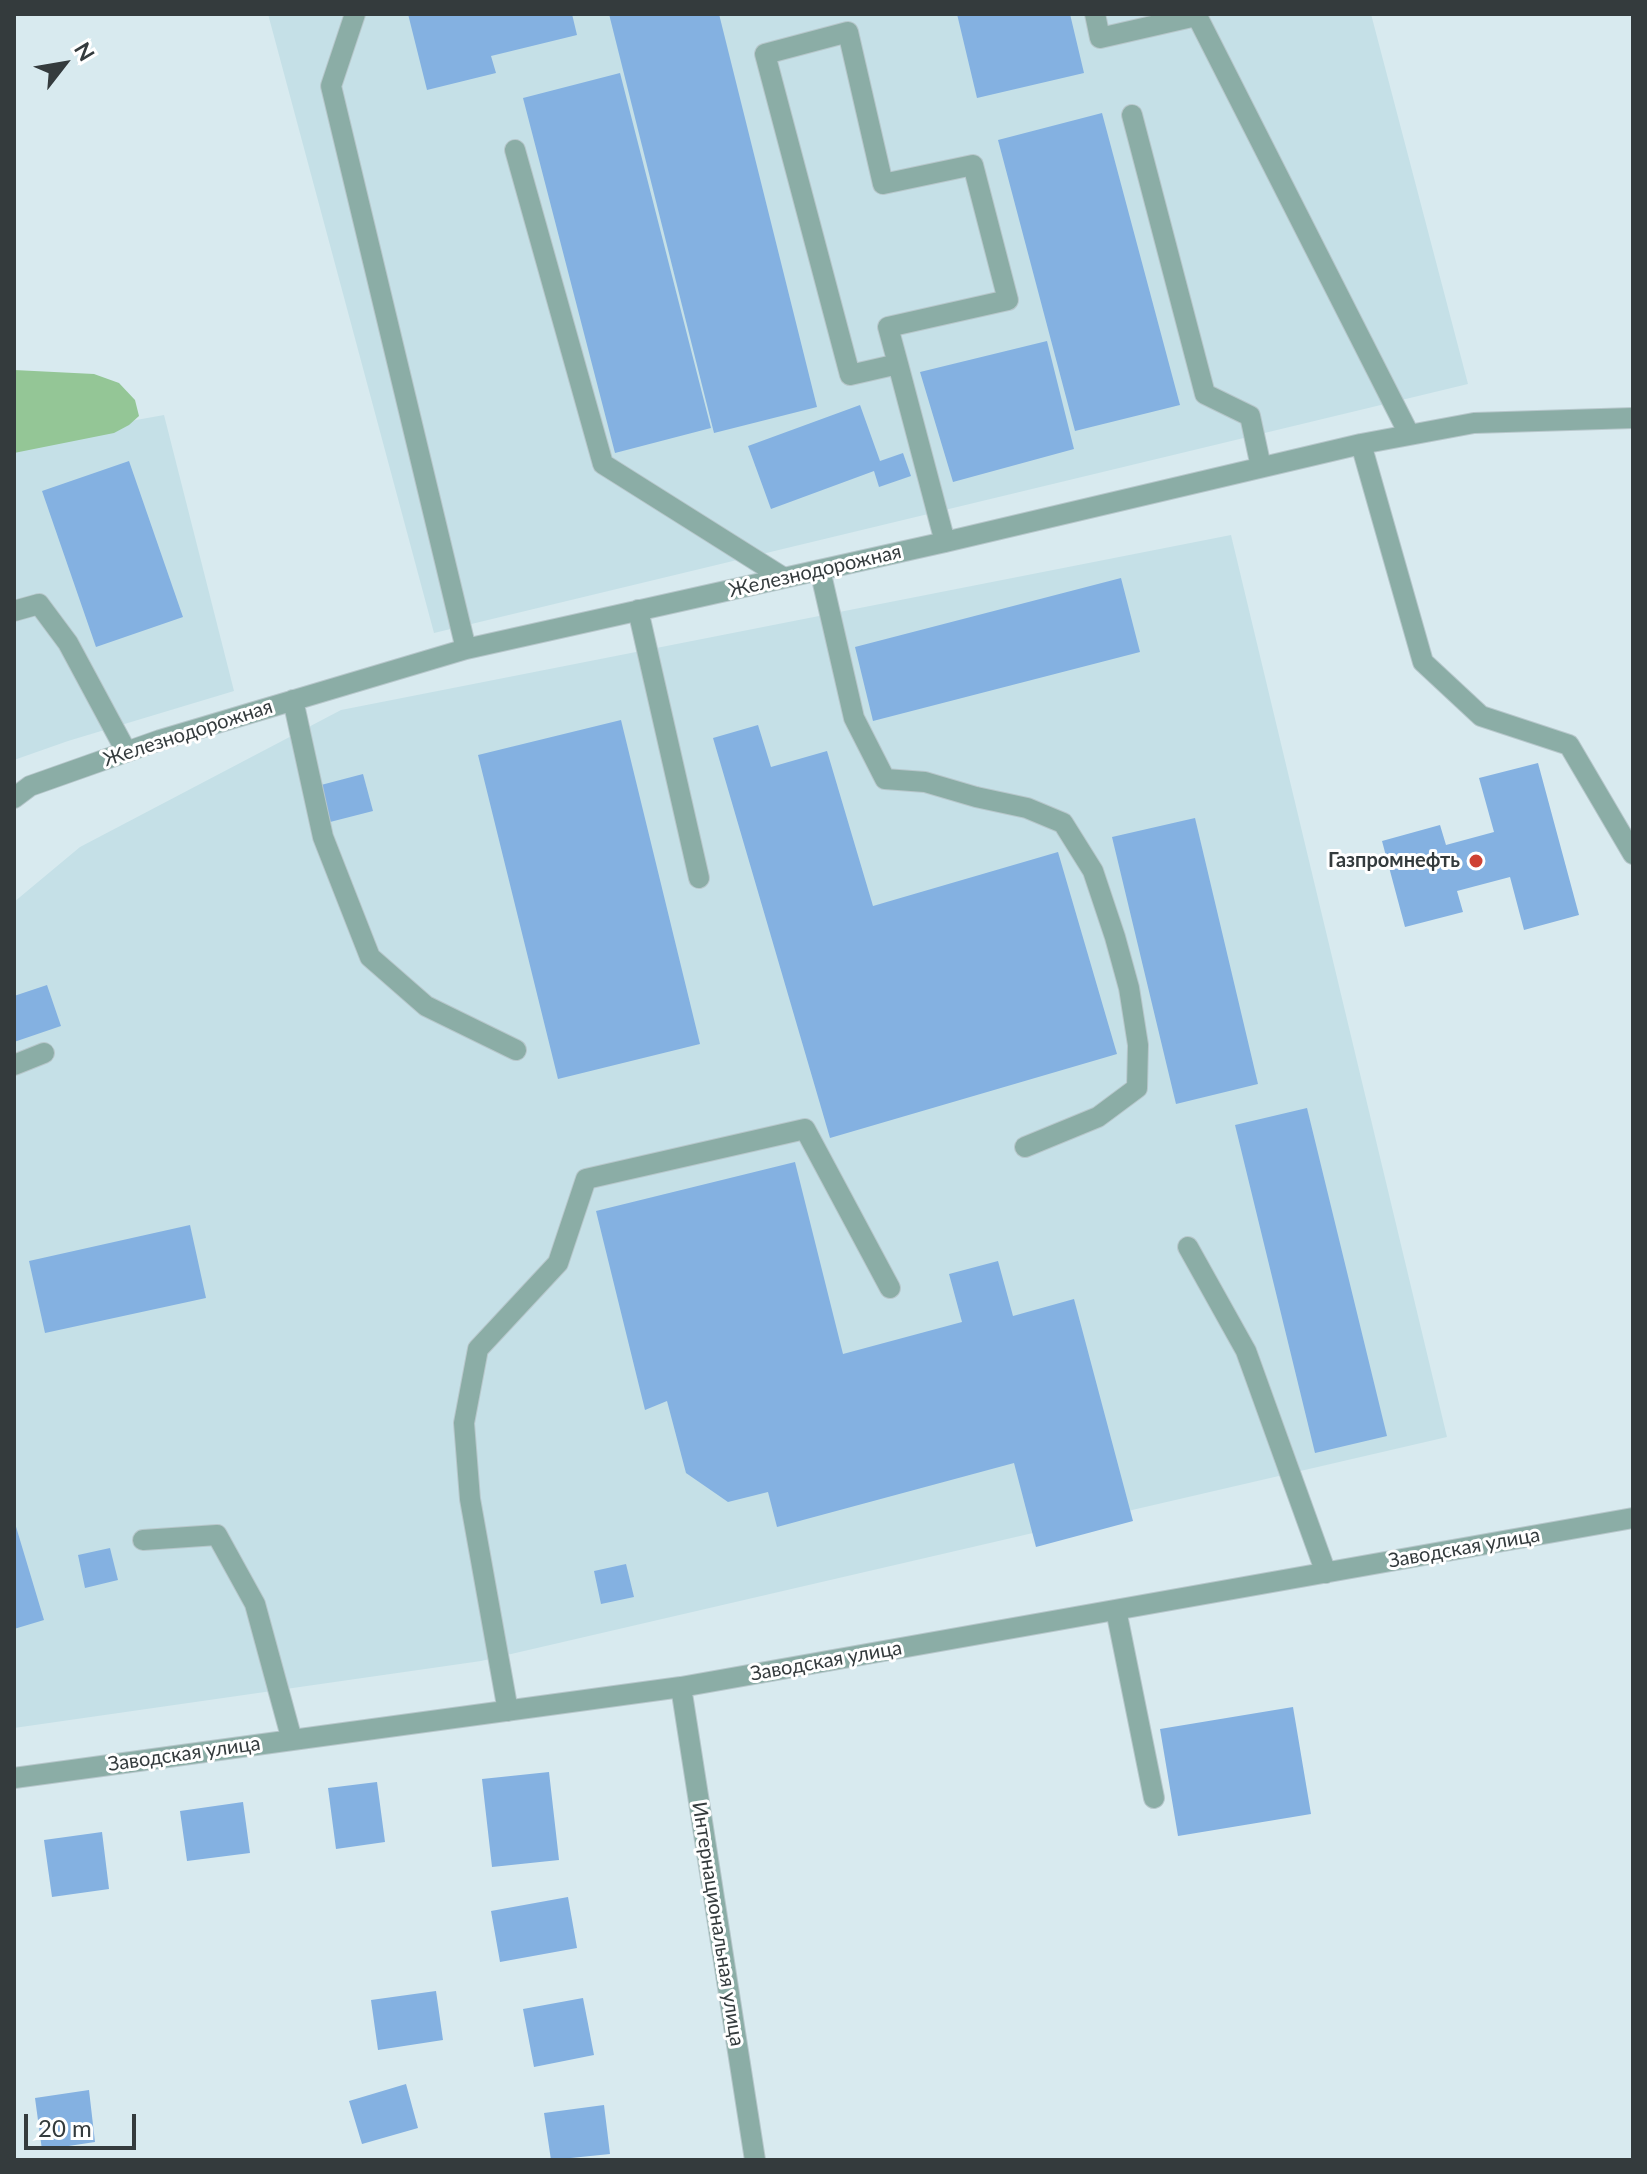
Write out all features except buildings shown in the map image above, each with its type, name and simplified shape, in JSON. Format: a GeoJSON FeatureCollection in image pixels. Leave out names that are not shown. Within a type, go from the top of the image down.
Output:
{"type":"FeatureCollection","features":[{"type":"Feature","properties":{"kind":"street"},"geometry":{"type":"LineString","coordinates":[[355,14],[331,86],[466,649]]}},
{"type":"Feature","properties":{"kind":"street"},"geometry":{"type":"LineString","coordinates":[[1095,14],[1100,38],[1196,15],[1409,434]]}},
{"type":"Feature","properties":{"kind":"street"},"geometry":{"type":"LineString","coordinates":[[898,364],[850,375],[765,54],[848,32],[883,184],[973,165],[1008,300],[888,327],[898,364],[945,542]]}},
{"type":"Feature","properties":{"kind":"street"},"geometry":{"type":"LineString","coordinates":[[1132,115],[1205,394],[1250,416],[1261,467]]}},
{"type":"Feature","properties":{"kind":"street"},"geometry":{"type":"LineString","coordinates":[[515,150],[603,464],[784,578]]}},
{"type":"Feature","properties":{"kind":"street","name":"Железнодорожная"},"geometry":{"type":"LineString","coordinates":[[14,798],[30,786],[126,751],[466,649],[1409,434],[1474,423],[1633,418]]}},
{"type":"Feature","properties":{"kind":"street"},"geometry":{"type":"LineString","coordinates":[[1361,444],[1423,662],[1481,716],[1569,745],[1633,854]]}},
{"type":"Feature","properties":{"kind":"street"},"geometry":{"type":"LineString","coordinates":[[820,570],[854,718],[885,779],[925,782],[1027,808],[1063,823],[1093,871],[1129,988],[1138,1045],[1137,1088],[1098,1117],[1025,1147]]}},
{"type":"Feature","properties":{"kind":"street"},"geometry":{"type":"LineString","coordinates":[[14,611],[39,604],[68,643],[126,751]]}},
{"type":"Feature","properties":{"kind":"street"},"geometry":{"type":"LineString","coordinates":[[638,610],[699,878]]}},
{"type":"Feature","properties":{"kind":"street"},"geometry":{"type":"LineString","coordinates":[[293,700],[323,837],[370,957],[426,1006],[516,1050]]}},
{"type":"Feature","properties":{"kind":"street"},"geometry":{"type":"LineString","coordinates":[[14,1065],[44,1053]]}},
{"type":"Feature","properties":{"kind":"street"},"geometry":{"type":"LineString","coordinates":[[508,1711],[470,1499],[464,1423],[478,1349],[558,1263],[586,1179],[805,1129],[890,1288]]}},
{"type":"Feature","properties":{"kind":"street"},"geometry":{"type":"LineString","coordinates":[[1188,1247],[1246,1351],[1326,1573]]}},
{"type":"Feature","properties":{"kind":"street","name":"Заводская улица"},"geometry":{"type":"LineString","coordinates":[[14,1778],[681,1687],[1633,1518]]}},
{"type":"Feature","properties":{"kind":"street"},"geometry":{"type":"LineString","coordinates":[[143,1540],[217,1535],[255,1604],[292,1740]]}},
{"type":"Feature","properties":{"kind":"street"},"geometry":{"type":"LineString","coordinates":[[1116,1610],[1154,1798]]}},
{"type":"Feature","properties":{"kind":"street","name":"Интернациональная улица"},"geometry":{"type":"LineString","coordinates":[[681,1687],[755,2160]]}},
{"type":"Feature","properties":{"kind":"shaded area"},"geometry":{"type":"Polygon","coordinates":[[[268,14],[1371,14],[1468,384],[434,633],[268,14]]]}},
{"type":"Feature","properties":{"kind":"shaded area"},"geometry":{"type":"Polygon","coordinates":[[[164,415],[234,691],[14,760],[14,442],[164,415]]]}},
{"type":"Feature","properties":{"kind":"shaded area"},"geometry":{"type":"Polygon","coordinates":[[[1231,535],[1447,1437],[481,1661],[14,1728],[14,902],[80,847],[341,710],[1231,535]]]}},
{"type":"Feature","properties":{"kind":"green space"},"geometry":{"type":"Polygon","coordinates":[[[14,370],[94,374],[119,383],[135,400],[139,416],[114,433],[14,453],[14,370]]]}},
{"type":"Feature","properties":{"kind":"place","name":"Газпромнефть"},"geometry":{"type":"Point","coordinates":[1476,861]}}]}
